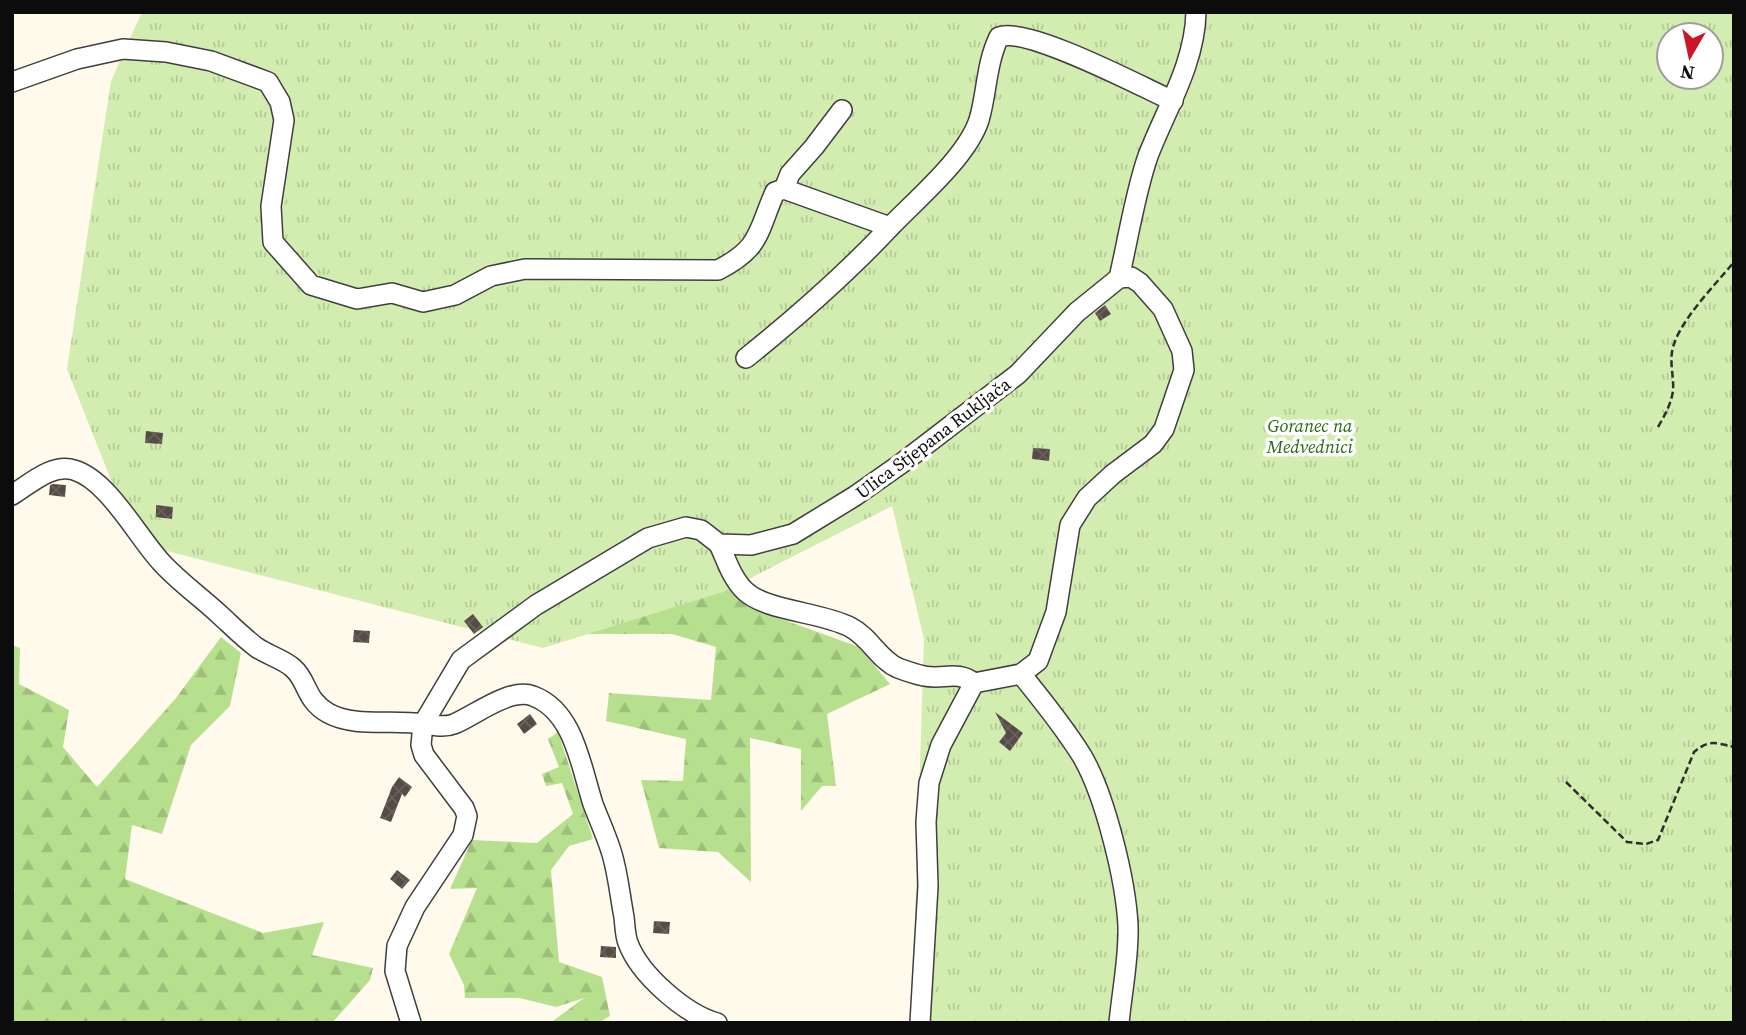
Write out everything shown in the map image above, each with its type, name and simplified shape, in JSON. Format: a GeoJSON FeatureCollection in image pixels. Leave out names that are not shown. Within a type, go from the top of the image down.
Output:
{"type":"FeatureCollection","features":[{"type":"Feature","properties":{"kind":"street"},"geometry":{"type":"LineString","coordinates":[[719,544],[738,583],[746,593],[761,601],[835,620],[853,628],[895,667],[924,676],[964,675],[974,683],[1021,674],[1038,661],[1056,612],[1070,525],[1087,498],[1153,443],[1164,429],[1185,370],[1182,351],[1163,309],[1131,277],[1119,278],[1148,158],[1190,54],[1196,12]]}},
{"type":"Feature","properties":{"kind":"street"},"geometry":{"type":"LineString","coordinates":[[746,358],[810,307],[852,268],[966,147],[979,121],[992,52],[999,37],[1007,34],[1048,44],[1173,101]]}},
{"type":"Feature","properties":{"kind":"street"},"geometry":{"type":"LineString","coordinates":[[12,82],[77,59],[123,49],[166,52],[211,61],[268,82],[280,102],[284,120],[271,206],[273,242],[311,285],[357,299],[392,293],[423,302],[455,295],[491,276],[526,269],[718,270],[740,258],[754,244],[775,192],[784,189],[890,227]]}},
{"type":"Feature","properties":{"kind":"street"},"geometry":{"type":"LineString","coordinates":[[784,189],[790,174],[842,110]]}},
{"type":"Feature","properties":{"kind":"street","name":"Ulica Stjepana Rukljača"},"geometry":{"type":"LineString","coordinates":[[423,724],[461,660],[536,605],[648,538],[686,527],[701,530],[719,544],[751,545],[793,534],[855,496],[1018,374],[1077,312],[1119,278]]}},
{"type":"Feature","properties":{"kind":"street"},"geometry":{"type":"LineString","coordinates":[[12,495],[52,470],[75,470],[88,477],[114,501],[144,542],[184,585],[257,647],[293,668],[313,701],[332,715],[347,719],[453,725],[503,699],[530,694],[545,702],[564,721],[575,745],[612,853],[628,942],[642,967],[676,1000],[704,1019],[717,1023]]}},
{"type":"Feature","properties":{"kind":"street"},"geometry":{"type":"LineString","coordinates":[[1021,674],[1059,720],[1084,760],[1102,807],[1122,878],[1128,928],[1119,1023]]}},
{"type":"Feature","properties":{"kind":"street"},"geometry":{"type":"LineString","coordinates":[[920,1023],[928,886],[926,822],[929,783],[941,745],[974,683]]}},
{"type":"Feature","properties":{"kind":"street"},"geometry":{"type":"LineString","coordinates":[[411,1023],[396,971],[397,946],[415,907],[463,835],[467,816],[464,808],[424,755],[421,745],[423,724]]}},
{"type":"Feature","properties":{"kind":"path"},"geometry":{"type":"LineString","coordinates":[[1658,427],[1667,411],[1673,390],[1672,351],[1677,339],[1692,313],[1734,262]]}},
{"type":"Feature","properties":{"kind":"path"},"geometry":{"type":"LineString","coordinates":[[1566,782],[1627,842],[1646,844],[1658,840],[1694,752],[1703,744],[1716,743],[1734,747]]}},
{"type":"Feature","properties":{"kind":"green space","name":"Goranec na Medvednici"},"geometry":{"type":"Polygon","coordinates":[[[142,12],[1734,12],[1734,1023],[912,1023],[924,639],[892,506],[723,592],[543,648],[136,543],[67,369],[111,81],[142,12]]]}},
{"type":"Feature","properties":{"kind":"green space"},"geometry":{"type":"Polygon","coordinates":[[[707,569],[748,607],[859,647],[890,684],[827,714],[836,786],[822,786],[801,811],[801,749],[750,738],[751,882],[718,852],[659,848],[641,780],[683,781],[686,739],[606,721],[609,693],[711,700],[716,647],[672,634],[556,634],[707,569]]]}},
{"type":"Feature","properties":{"kind":"green space"},"geometry":{"type":"Polygon","coordinates":[[[221,637],[241,653],[230,706],[191,745],[162,834],[132,825],[125,879],[263,933],[324,922],[312,955],[373,968],[370,980],[332,1023],[12,1023],[12,890],[15,890],[12,885],[12,645],[20,648],[19,684],[69,710],[63,747],[97,787],[176,698],[221,637]]]}},
{"type":"Feature","properties":{"kind":"green space"},"geometry":{"type":"Polygon","coordinates":[[[558,732],[593,839],[569,846],[551,870],[559,962],[602,977],[610,1016],[598,1023],[547,1023],[584,998],[556,1007],[520,998],[465,998],[464,985],[449,954],[477,888],[450,889],[472,840],[537,843],[573,814],[562,783],[546,786],[542,774],[559,767],[548,739],[558,732]]]}},
{"type":"Feature","properties":{"kind":"building"},"geometry":{"type":"Polygon","coordinates":[[[1105,305],[1111,314],[1100,321],[1095,313],[1105,305]]]}},
{"type":"Feature","properties":{"kind":"building"},"geometry":{"type":"Polygon","coordinates":[[[146,431],[163,433],[162,444],[145,443],[146,431]]]}},
{"type":"Feature","properties":{"kind":"building"},"geometry":{"type":"Polygon","coordinates":[[[1033,448],[1050,449],[1049,461],[1032,459],[1033,448]]]}},
{"type":"Feature","properties":{"kind":"building"},"geometry":{"type":"Polygon","coordinates":[[[50,485],[66,485],[65,497],[49,495],[50,485]]]}},
{"type":"Feature","properties":{"kind":"building"},"geometry":{"type":"Polygon","coordinates":[[[156,505],[173,507],[172,519],[156,517],[156,505]]]}},
{"type":"Feature","properties":{"kind":"building"},"geometry":{"type":"Polygon","coordinates":[[[473,614],[483,627],[474,634],[464,621],[473,614]]]}},
{"type":"Feature","properties":{"kind":"building"},"geometry":{"type":"Polygon","coordinates":[[[354,630],[370,631],[369,643],[353,642],[354,630]]]}},
{"type":"Feature","properties":{"kind":"building"},"geometry":{"type":"Polygon","coordinates":[[[995,712],[1023,733],[1010,751],[999,742],[1006,733],[995,712]]]}},
{"type":"Feature","properties":{"kind":"building"},"geometry":{"type":"Polygon","coordinates":[[[530,714],[537,724],[524,734],[517,724],[530,714]]]}},
{"type":"Feature","properties":{"kind":"building"},"geometry":{"type":"Polygon","coordinates":[[[399,777],[412,787],[405,797],[402,794],[391,822],[380,818],[392,787],[399,777]]]}},
{"type":"Feature","properties":{"kind":"building"},"geometry":{"type":"Polygon","coordinates":[[[397,870],[410,880],[402,889],[390,879],[397,870]]]}},
{"type":"Feature","properties":{"kind":"building"},"geometry":{"type":"Polygon","coordinates":[[[654,921],[670,922],[669,934],[653,933],[654,921]]]}},
{"type":"Feature","properties":{"kind":"building"},"geometry":{"type":"Polygon","coordinates":[[[601,946],[616,947],[616,958],[600,957],[601,946]]]}}]}
